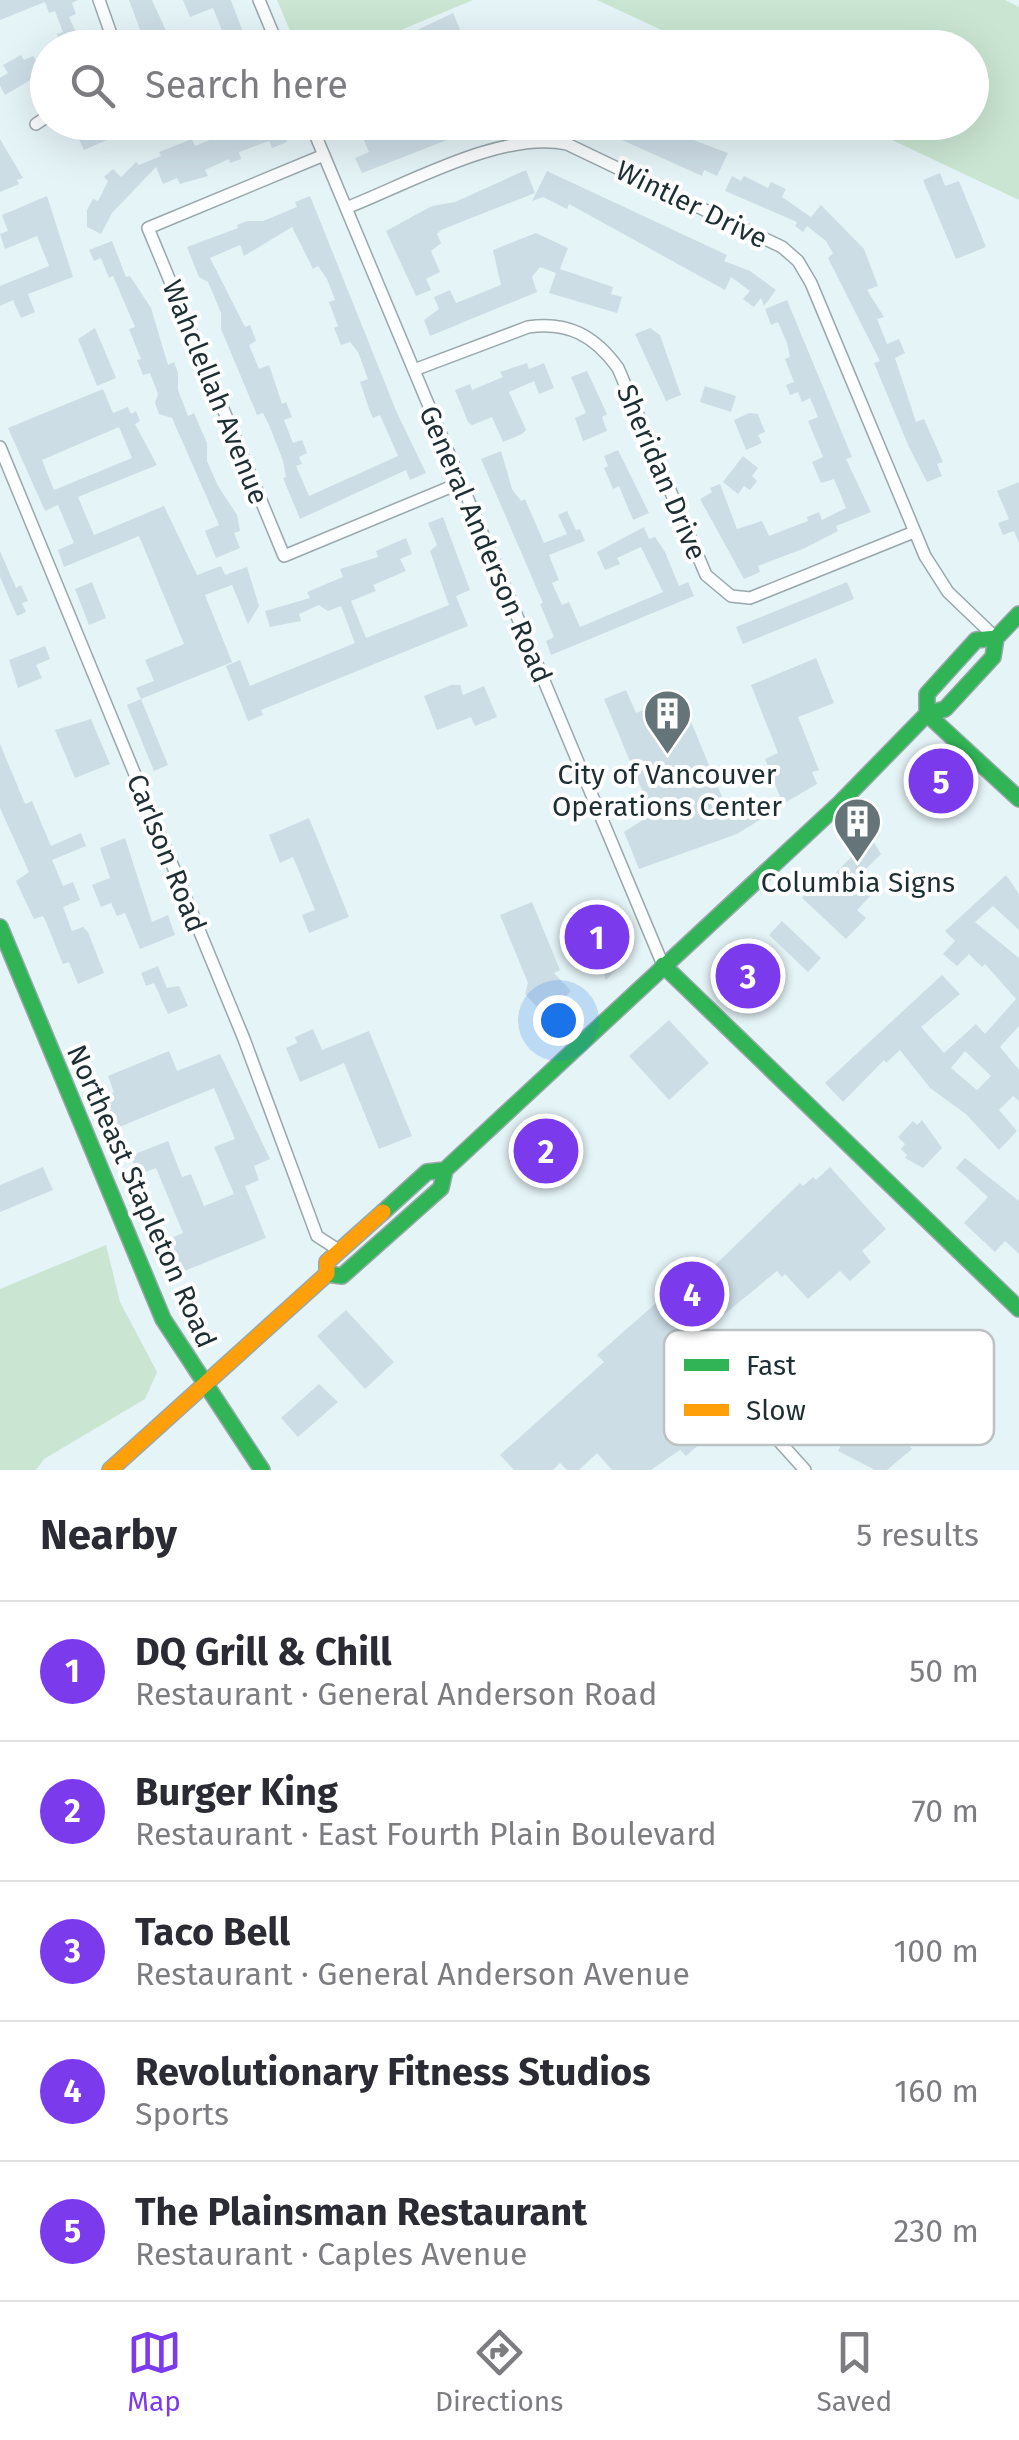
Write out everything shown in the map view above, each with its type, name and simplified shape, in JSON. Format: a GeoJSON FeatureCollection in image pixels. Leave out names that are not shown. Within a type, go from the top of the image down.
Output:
{"type":"FeatureCollection","features":[{"type":"Feature","properties":{"kind":"main road"},"geometry":{"type":"LineString","coordinates":[[328,1274],[342,1276],[441,1188],[445,1170],[840,803],[927,714],[944,708],[994,657],[996,638],[1019,614]]}},
{"type":"Feature","properties":{"kind":"main road"},"geometry":{"type":"LineString","coordinates":[[927,714],[928,694],[976,640],[996,638]]}},
{"type":"Feature","properties":{"kind":"main road"},"geometry":{"type":"LineString","coordinates":[[927,714],[1019,799]]}},
{"type":"Feature","properties":{"kind":"main road","name":"Northeast Stapleton Road"},"geometry":{"type":"LineString","coordinates":[[0,928],[164,1319],[190,1366],[225,1403],[262,1470]]}},
{"type":"Feature","properties":{"kind":"main road"},"geometry":{"type":"LineString","coordinates":[[663,965],[1019,1309]]}},
{"type":"Feature","properties":{"kind":"main road"},"geometry":{"type":"LineString","coordinates":[[328,1274],[327,1262],[427,1172],[445,1170]]}},
{"type":"Feature","properties":{"kind":"main road"},"geometry":{"type":"LineString","coordinates":[[110,1470],[328,1274]]}},
{"type":"Feature","properties":{"kind":"street"},"geometry":{"type":"LineString","coordinates":[[99,0],[110,30]]}},
{"type":"Feature","properties":{"kind":"street"},"geometry":{"type":"LineString","coordinates":[[259,0],[272,30]]}},
{"type":"Feature","properties":{"kind":"street","name":"General Anderson Road"},"geometry":{"type":"LineString","coordinates":[[318,140],[663,965]]}},
{"type":"Feature","properties":{"kind":"street","name":"Wintler Drive"},"geometry":{"type":"LineString","coordinates":[[346,208],[501,148],[549,140],[567,144],[782,247],[798,261],[811,282],[914,532],[948,592],[996,638]]}},
{"type":"Feature","properties":{"kind":"street","name":"Wahclellah Avenue"},"geometry":{"type":"LineString","coordinates":[[324,155],[148,228],[284,556],[460,483]]}},
{"type":"Feature","properties":{"kind":"street","name":"Sheridan Drive"},"geometry":{"type":"LineString","coordinates":[[414,370],[528,327],[546,324],[563,326],[603,348],[618,368],[706,575],[731,596],[750,598],[914,532]]}},
{"type":"Feature","properties":{"kind":"street","name":"Carlson Road"},"geometry":{"type":"LineString","coordinates":[[0,447],[244,1039],[317,1236],[340,1251]]}},
{"type":"Feature","properties":{"kind":"street"},"geometry":{"type":"LineString","coordinates":[[783,1445],[806,1470]]}},
{"type":"Feature","properties":{"kind":"green space"},"geometry":{"type":"Polygon","coordinates":[[[277,0],[473,0],[401,30],[290,30],[277,0]]]}},
{"type":"Feature","properties":{"kind":"green space"},"geometry":{"type":"Polygon","coordinates":[[[597,0],[1005,0],[1019,7],[1019,200],[892,140],[989,140],[989,30],[661,30],[597,0]]]}},
{"type":"Feature","properties":{"kind":"green space"},"geometry":{"type":"Polygon","coordinates":[[[106,1245],[120,1302],[157,1372],[145,1399],[44,1459],[36,1470],[0,1470],[0,1289],[106,1245]]]}},
{"type":"Feature","properties":{"kind":"building"},"geometry":{"type":"Polygon","coordinates":[[[0,0],[78,0],[72,3],[76,14],[69,17],[75,30],[62,30],[55,11],[49,13],[45,2],[0,20],[0,0]]]}},
{"type":"Feature","properties":{"kind":"building"},"geometry":{"type":"Polygon","coordinates":[[[129,0],[152,0],[166,30],[140,30],[129,0]]]}},
{"type":"Feature","properties":{"kind":"building"},"geometry":{"type":"Polygon","coordinates":[[[183,0],[231,0],[242,30],[222,30],[213,8],[190,17],[183,0]]]}},
{"type":"Feature","properties":{"kind":"building"},"geometry":{"type":"Polygon","coordinates":[[[453,13],[460,30],[417,30],[453,13]]]}},
{"type":"Feature","properties":{"kind":"building"},"geometry":{"type":"Polygon","coordinates":[[[21,55],[24,60],[30,57],[30,80],[5,95],[0,78],[8,73],[3,65],[21,55]]]}},
{"type":"Feature","properties":{"kind":"building"},"geometry":{"type":"Polygon","coordinates":[[[0,139],[23,178],[17,180],[19,184],[0,192],[0,139]]]}},
{"type":"Feature","properties":{"kind":"building"},"geometry":{"type":"Polygon","coordinates":[[[79,140],[107,140],[84,150],[79,140]]]}},
{"type":"Feature","properties":{"kind":"building"},"geometry":{"type":"Polygon","coordinates":[[[189,140],[195,146],[210,140],[286,140],[287,142],[272,148],[269,141],[239,152],[241,159],[230,163],[229,159],[205,170],[208,176],[180,184],[177,178],[163,184],[156,167],[112,213],[101,234],[87,227],[87,210],[93,199],[98,201],[108,181],[104,177],[113,169],[121,177],[136,162],[139,165],[161,156],[159,152],[189,140]]]}},
{"type":"Feature","properties":{"kind":"building"},"geometry":{"type":"Polygon","coordinates":[[[364,140],[447,140],[362,173],[355,158],[369,152],[364,140]]]}},
{"type":"Feature","properties":{"kind":"building"},"geometry":{"type":"Polygon","coordinates":[[[622,140],[694,140],[728,153],[717,176],[704,170],[702,176],[622,140]]]}},
{"type":"Feature","properties":{"kind":"building"},"geometry":{"type":"Polygon","coordinates":[[[526,170],[535,193],[437,234],[441,243],[431,251],[440,272],[426,279],[431,290],[416,296],[386,231],[432,206],[455,202],[526,170]]]}},
{"type":"Feature","properties":{"kind":"building"},"geometry":{"type":"Polygon","coordinates":[[[547,171],[727,255],[724,261],[750,271],[776,290],[764,306],[761,298],[754,307],[743,299],[750,291],[731,277],[725,290],[569,204],[567,209],[543,197],[532,201],[547,171]]]}},
{"type":"Feature","properties":{"kind":"building"},"geometry":{"type":"Polygon","coordinates":[[[940,173],[945,186],[959,181],[986,247],[956,259],[923,180],[940,173]]]}},
{"type":"Feature","properties":{"kind":"building"},"geometry":{"type":"Polygon","coordinates":[[[732,176],[741,181],[744,176],[768,188],[771,182],[786,189],[782,197],[811,217],[821,205],[864,249],[878,286],[867,290],[884,317],[877,319],[887,344],[899,339],[905,353],[895,358],[916,422],[924,419],[943,462],[937,464],[942,476],[927,482],[909,447],[874,363],[880,361],[828,258],[833,253],[826,241],[807,226],[803,232],[795,226],[797,222],[725,191],[732,176]]]}},
{"type":"Feature","properties":{"kind":"building"},"geometry":{"type":"Polygon","coordinates":[[[47,196],[73,277],[28,294],[35,312],[21,318],[13,300],[0,306],[0,286],[49,266],[37,236],[5,249],[0,234],[8,231],[2,215],[47,196]]]}},
{"type":"Feature","properties":{"kind":"building"},"geometry":{"type":"Polygon","coordinates":[[[310,196],[397,413],[426,473],[410,480],[406,470],[300,519],[283,478],[283,461],[270,427],[263,413],[257,415],[221,329],[221,313],[208,282],[199,277],[187,247],[247,221],[263,221],[297,207],[295,202],[310,196]],[[292,227],[244,256],[240,245],[210,258],[245,327],[250,325],[256,341],[249,345],[259,369],[269,365],[282,404],[286,402],[292,417],[284,420],[293,443],[302,440],[307,453],[299,457],[302,464],[296,466],[309,496],[398,456],[380,415],[373,418],[369,409],[360,382],[368,379],[358,352],[350,342],[341,345],[334,328],[338,326],[329,302],[335,300],[327,279],[318,266],[313,269],[292,227]]]}},
{"type":"Feature","properties":{"kind":"building"},"geometry":{"type":"Polygon","coordinates":[[[536,233],[568,248],[560,269],[613,287],[611,294],[622,297],[617,313],[549,293],[556,273],[540,267],[532,277],[537,292],[430,336],[424,320],[439,309],[434,297],[450,290],[456,303],[501,285],[493,250],[536,233]]]}},
{"type":"Feature","properties":{"kind":"building"},"geometry":{"type":"Polygon","coordinates":[[[112,241],[126,277],[130,276],[151,308],[168,365],[174,362],[178,373],[178,390],[188,416],[194,413],[207,443],[207,461],[237,515],[240,531],[234,533],[240,548],[216,558],[205,531],[219,525],[172,418],[159,414],[155,403],[158,394],[150,373],[143,375],[137,360],[141,359],[129,329],[135,327],[113,276],[109,278],[101,258],[94,261],[89,250],[112,241]]]}},
{"type":"Feature","properties":{"kind":"building"},"geometry":{"type":"Polygon","coordinates":[[[787,300],[852,457],[846,459],[871,512],[836,526],[838,531],[805,548],[758,566],[760,572],[744,579],[700,499],[712,492],[710,488],[720,484],[737,529],[762,521],[769,536],[808,521],[807,517],[819,512],[822,520],[846,508],[834,479],[821,483],[812,462],[823,457],[808,421],[818,417],[810,398],[802,402],[798,392],[790,395],[786,385],[794,382],[785,359],[790,357],[787,343],[778,322],[771,325],[765,309],[787,300]]]}},
{"type":"Feature","properties":{"kind":"building"},"geometry":{"type":"Polygon","coordinates":[[[95,328],[116,378],[97,386],[78,339],[95,328]]]}},
{"type":"Feature","properties":{"kind":"building"},"geometry":{"type":"Polygon","coordinates":[[[650,328],[660,335],[681,395],[666,401],[635,334],[650,328]]]}},
{"type":"Feature","properties":{"kind":"building"},"geometry":{"type":"Polygon","coordinates":[[[527,363],[529,369],[544,363],[554,388],[539,394],[534,381],[509,392],[526,430],[522,434],[503,442],[492,417],[472,425],[468,422],[455,390],[470,384],[472,390],[503,377],[500,372],[527,363]]]}},
{"type":"Feature","properties":{"kind":"building"},"geometry":{"type":"Polygon","coordinates":[[[587,371],[607,414],[602,417],[607,431],[583,441],[575,418],[586,413],[571,377],[587,371]]]}},
{"type":"Feature","properties":{"kind":"building"},"geometry":{"type":"Polygon","coordinates":[[[705,386],[736,396],[731,412],[700,402],[705,386]]]}},
{"type":"Feature","properties":{"kind":"building"},"geometry":{"type":"Polygon","coordinates":[[[103,389],[113,413],[128,407],[131,414],[136,411],[140,421],[135,424],[157,465],[78,497],[94,535],[164,506],[197,575],[221,566],[225,575],[247,567],[259,606],[248,624],[232,585],[205,595],[232,662],[141,699],[136,688],[154,681],[145,660],[184,644],[139,536],[64,567],[58,550],[74,543],[58,505],[45,511],[8,428],[103,389]],[[119,427],[42,460],[54,490],[132,458],[119,427]]]}},
{"type":"Feature","properties":{"kind":"building"},"geometry":{"type":"Polygon","coordinates":[[[749,413],[758,414],[765,432],[758,435],[762,443],[746,450],[734,420],[749,413]]]}},
{"type":"Feature","properties":{"kind":"building"},"geometry":{"type":"Polygon","coordinates":[[[618,450],[649,513],[633,520],[619,486],[613,489],[604,468],[608,466],[604,456],[618,450]]]}},
{"type":"Feature","properties":{"kind":"building"},"geometry":{"type":"Polygon","coordinates":[[[501,451],[512,489],[521,501],[525,499],[544,543],[567,534],[558,515],[567,511],[576,530],[580,529],[585,541],[549,555],[559,580],[552,583],[562,605],[569,602],[580,627],[663,592],[641,547],[617,558],[620,564],[605,570],[597,552],[644,527],[649,539],[655,537],[665,552],[679,586],[688,582],[694,596],[551,655],[546,641],[554,637],[540,604],[543,603],[481,459],[501,451]]]}},
{"type":"Feature","properties":{"kind":"building"},"geometry":{"type":"Polygon","coordinates":[[[743,456],[758,468],[752,476],[757,481],[750,490],[744,486],[738,494],[723,482],[743,456]]]}},
{"type":"Feature","properties":{"kind":"building"},"geometry":{"type":"Polygon","coordinates":[[[1019,482],[1019,543],[1014,531],[1003,535],[998,523],[1009,519],[997,491],[1019,482]]]}},
{"type":"Feature","properties":{"kind":"building"},"geometry":{"type":"Polygon","coordinates":[[[443,517],[470,590],[456,596],[468,626],[261,710],[263,715],[248,721],[226,666],[240,660],[250,686],[355,643],[341,606],[328,611],[319,605],[299,614],[301,621],[270,627],[265,611],[310,598],[307,592],[343,577],[340,569],[378,557],[376,551],[406,538],[412,554],[400,559],[406,571],[373,585],[376,591],[351,601],[366,638],[449,605],[430,551],[437,545],[428,523],[443,517]]]}},
{"type":"Feature","properties":{"kind":"building"},"geometry":{"type":"Polygon","coordinates":[[[0,551],[16,588],[21,585],[28,601],[22,603],[26,612],[17,616],[0,577],[0,551]]]}},
{"type":"Feature","properties":{"kind":"building"},"geometry":{"type":"Polygon","coordinates":[[[92,582],[106,618],[89,625],[75,589],[92,582]]]}},
{"type":"Feature","properties":{"kind":"building"},"geometry":{"type":"Polygon","coordinates":[[[847,582],[854,599],[743,644],[736,627],[847,582]]]}},
{"type":"Feature","properties":{"kind":"building"},"geometry":{"type":"Polygon","coordinates":[[[45,646],[50,659],[36,665],[42,678],[18,688],[9,660],[45,646]]]}},
{"type":"Feature","properties":{"kind":"building"},"geometry":{"type":"Polygon","coordinates":[[[816,658],[834,703],[798,717],[819,770],[812,772],[817,784],[783,804],[765,759],[778,753],[751,685],[816,658]]]}},
{"type":"Feature","properties":{"kind":"building"},"geometry":{"type":"Polygon","coordinates":[[[460,685],[463,695],[484,686],[497,717],[475,726],[471,717],[437,730],[424,696],[460,685]]]}},
{"type":"Feature","properties":{"kind":"building","name":"City of Vancouver Operations Center"},"geometry":{"type":"Polygon","coordinates":[[[626,690],[636,713],[680,695],[730,816],[770,800],[774,811],[737,834],[639,869],[624,832],[652,814],[604,699],[626,690]]]}},
{"type":"Feature","properties":{"kind":"building"},"geometry":{"type":"Polygon","coordinates":[[[141,699],[168,765],[154,771],[127,705],[141,699]]]}},
{"type":"Feature","properties":{"kind":"building"},"geometry":{"type":"Polygon","coordinates":[[[91,719],[110,764],[75,778],[55,730],[91,719]]]}},
{"type":"Feature","properties":{"kind":"building"},"geometry":{"type":"Polygon","coordinates":[[[0,744],[25,804],[32,801],[51,846],[81,833],[86,846],[52,860],[63,886],[73,882],[80,900],[63,907],[72,931],[83,927],[88,932],[104,973],[78,984],[69,962],[63,964],[43,916],[34,919],[16,881],[29,872],[0,808],[0,744]]]}},
{"type":"Feature","properties":{"kind":"building"},"geometry":{"type":"Polygon","coordinates":[[[946,758],[962,773],[937,800],[920,785],[946,758]]]}},
{"type":"Feature","properties":{"kind":"building"},"geometry":{"type":"Polygon","coordinates":[[[309,818],[349,917],[309,933],[302,915],[315,910],[293,857],[280,863],[269,835],[309,818]]]}},
{"type":"Feature","properties":{"kind":"building"},"geometry":{"type":"Polygon","coordinates":[[[864,819],[880,835],[873,841],[881,854],[862,873],[877,889],[857,910],[866,918],[846,939],[802,898],[822,877],[827,882],[855,853],[842,840],[864,819]]]}},
{"type":"Feature","properties":{"kind":"building"},"geometry":{"type":"Polygon","coordinates":[[[125,838],[152,922],[168,915],[175,935],[140,949],[125,913],[117,916],[111,903],[101,907],[92,885],[110,878],[100,848],[125,838]]]}},
{"type":"Feature","properties":{"kind":"building"},"geometry":{"type":"Polygon","coordinates":[[[1006,875],[1019,894],[1019,930],[993,906],[975,922],[1019,958],[1019,1026],[1000,1047],[1019,1070],[1019,1101],[1013,1096],[999,1110],[1017,1131],[999,1150],[966,1114],[930,1088],[900,1050],[886,1063],[884,1060],[843,1102],[825,1083],[942,975],[960,994],[921,1027],[944,1053],[976,1024],[985,1034],[1016,999],[985,964],[982,967],[969,954],[957,966],[943,954],[955,941],[945,931],[1006,875]],[[965,1051],[951,1068],[977,1090],[991,1076],[965,1051]]]}},
{"type":"Feature","properties":{"kind":"building"},"geometry":{"type":"Polygon","coordinates":[[[589,900],[618,968],[606,980],[575,906],[589,900]]]}},
{"type":"Feature","properties":{"kind":"building"},"geometry":{"type":"Polygon","coordinates":[[[532,902],[560,970],[554,973],[571,991],[545,1016],[525,994],[528,983],[500,915],[532,902]]]}},
{"type":"Feature","properties":{"kind":"building"},"geometry":{"type":"Polygon","coordinates":[[[782,921],[821,958],[808,972],[769,935],[782,921]]]}},
{"type":"Feature","properties":{"kind":"building"},"geometry":{"type":"Polygon","coordinates":[[[761,958],[770,972],[734,994],[725,980],[761,958]]]}},
{"type":"Feature","properties":{"kind":"building"},"geometry":{"type":"Polygon","coordinates":[[[158,966],[167,988],[179,986],[188,1006],[168,1014],[154,983],[146,986],[141,973],[158,966]]]}},
{"type":"Feature","properties":{"kind":"building"},"geometry":{"type":"Polygon","coordinates":[[[669,1020],[709,1063],[669,1100],[629,1056],[669,1020]]]}},
{"type":"Feature","properties":{"kind":"building"},"geometry":{"type":"Polygon","coordinates":[[[313,1029],[322,1050],[369,1031],[412,1136],[379,1149],[344,1063],[300,1082],[286,1048],[297,1043],[295,1037],[313,1029]]]}},
{"type":"Feature","properties":{"kind":"building"},"geometry":{"type":"Polygon","coordinates":[[[169,1051],[177,1071],[220,1054],[270,1159],[254,1166],[259,1180],[245,1186],[266,1238],[177,1274],[164,1241],[183,1233],[156,1168],[138,1175],[130,1156],[168,1141],[182,1177],[191,1174],[204,1206],[234,1194],[214,1147],[235,1139],[214,1088],[117,1128],[104,1095],[114,1092],[108,1076],[169,1051]]]}},
{"type":"Feature","properties":{"kind":"building"},"geometry":{"type":"Polygon","coordinates":[[[922,1120],[942,1148],[923,1168],[905,1158],[907,1155],[901,1149],[905,1144],[898,1137],[913,1121],[917,1125],[922,1120]]]}},
{"type":"Feature","properties":{"kind":"building"},"geometry":{"type":"Polygon","coordinates":[[[552,1127],[572,1145],[538,1179],[524,1155],[552,1127]]]}},
{"type":"Feature","properties":{"kind":"building"},"geometry":{"type":"Polygon","coordinates":[[[965,1158],[1019,1201],[1019,1254],[1005,1241],[995,1252],[964,1223],[988,1197],[956,1168],[965,1158]]]}},
{"type":"Feature","properties":{"kind":"building"},"geometry":{"type":"Polygon","coordinates":[[[43,1167],[53,1190],[0,1212],[0,1185],[43,1167]]]}},
{"type":"Feature","properties":{"kind":"building"},"geometry":{"type":"Polygon","coordinates":[[[830,1167],[886,1229],[862,1251],[871,1262],[850,1281],[840,1271],[808,1299],[785,1274],[782,1277],[777,1271],[705,1330],[664,1330],[664,1445],[698,1445],[686,1456],[680,1450],[651,1470],[612,1470],[597,1453],[579,1470],[567,1470],[560,1463],[553,1470],[514,1470],[500,1455],[604,1362],[597,1355],[663,1297],[668,1302],[715,1265],[800,1183],[803,1186],[813,1177],[816,1180],[830,1167]]]}},
{"type":"Feature","properties":{"kind":"building"},"geometry":{"type":"Polygon","coordinates":[[[346,1310],[394,1362],[365,1389],[317,1336],[346,1310]]]}},
{"type":"Feature","properties":{"kind":"building"},"geometry":{"type":"Polygon","coordinates":[[[319,1384],[338,1402],[298,1437],[281,1418],[319,1384]]]}},
{"type":"Feature","properties":{"kind":"building"},"geometry":{"type":"Polygon","coordinates":[[[841,1445],[909,1445],[912,1449],[887,1470],[875,1470],[838,1451],[841,1445]]]}},
{"type":"Feature","properties":{"kind":"traffic: fast"},"geometry":{"type":"LineString","coordinates":[[383,1212],[427,1172],[445,1170],[840,803],[927,714],[945,709],[993,657],[996,638],[1019,614]]}},
{"type":"Feature","properties":{"kind":"traffic: fast"},"geometry":{"type":"LineString","coordinates":[[927,714],[927,694],[976,640],[996,638]]}},
{"type":"Feature","properties":{"kind":"traffic: fast"},"geometry":{"type":"LineString","coordinates":[[927,714],[1019,799]]}},
{"type":"Feature","properties":{"kind":"traffic: fast"},"geometry":{"type":"LineString","coordinates":[[0,927],[163,1319],[262,1470]]}},
{"type":"Feature","properties":{"kind":"traffic: fast"},"geometry":{"type":"LineString","coordinates":[[663,965],[1019,1309]]}},
{"type":"Feature","properties":{"kind":"traffic: fast"},"geometry":{"type":"LineString","coordinates":[[327,1274],[342,1276],[441,1188],[445,1170]]}},
{"type":"Feature","properties":{"kind":"traffic: slow"},"geometry":{"type":"LineString","coordinates":[[110,1470],[327,1274],[327,1262],[383,1212]]}},
{"type":"Feature","properties":{"kind":"place","name":"City of Vancouver Operations Center"},"geometry":{"type":"Point","coordinates":[667,756]}},
{"type":"Feature","properties":{"kind":"place","name":"The Plainsman Restaurant"},"geometry":{"type":"Point","coordinates":[941,781]}},
{"type":"Feature","properties":{"kind":"place","name":"Columbia Signs"},"geometry":{"type":"Point","coordinates":[858,864]}},
{"type":"Feature","properties":{"kind":"place","name":"DQ Grill & Chill"},"geometry":{"type":"Point","coordinates":[597,937]}},
{"type":"Feature","properties":{"kind":"place","name":"Taco Bell"},"geometry":{"type":"Point","coordinates":[748,976]}},
{"type":"Feature","properties":{"kind":"place","name":"Burger King"},"geometry":{"type":"Point","coordinates":[546,1151]}},
{"type":"Feature","properties":{"kind":"place","name":"Revolutionary Fitness Studios"},"geometry":{"type":"Point","coordinates":[692,1294]}}]}
